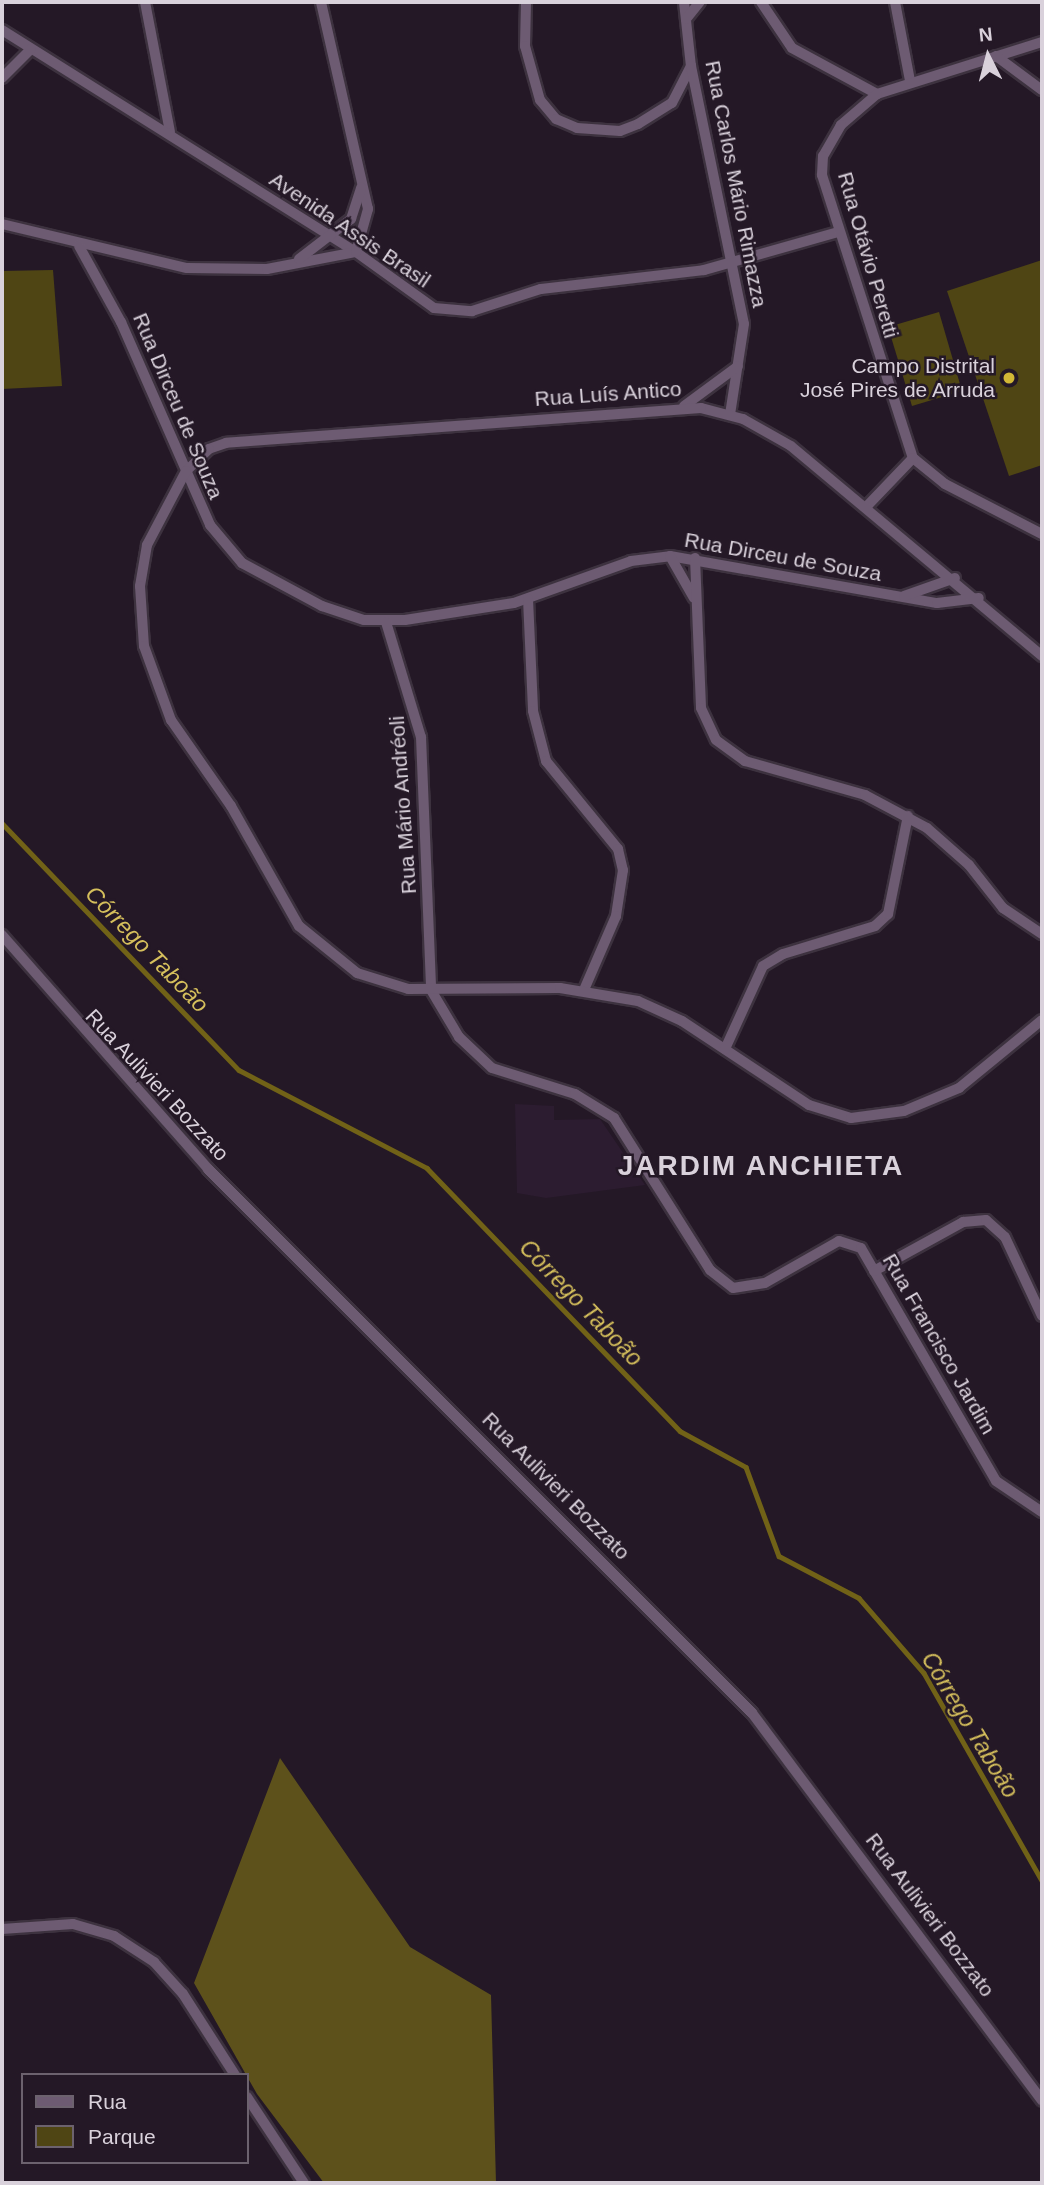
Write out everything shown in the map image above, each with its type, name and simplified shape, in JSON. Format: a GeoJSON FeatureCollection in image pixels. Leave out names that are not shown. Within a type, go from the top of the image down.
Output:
{"type":"FeatureCollection","features":[{"type":"Feature","properties":{"kind":"street"},"geometry":{"type":"LineString","coordinates":[[145,2],[170,132]]}},
{"type":"Feature","properties":{"kind":"street"},"geometry":{"type":"LineString","coordinates":[[2,224],[79,246],[187,268],[293,263],[356,252],[369,215],[321,2]]}},
{"type":"Feature","properties":{"kind":"street"},"geometry":{"type":"LineString","coordinates":[[526,2],[533,82],[556,119],[577,128],[620,131],[638,124],[672,103],[691,66]]}},
{"type":"Feature","properties":{"kind":"street","name":"Rua Carlos Mário Rimazza"},"geometry":{"type":"LineString","coordinates":[[684,2],[691,66],[734,264],[744,324],[730,414]]}},
{"type":"Feature","properties":{"kind":"street"},"geometry":{"type":"LineString","coordinates":[[686,19],[700,2]]}},
{"type":"Feature","properties":{"kind":"street"},"geometry":{"type":"LineString","coordinates":[[761,2],[801,55],[877,94],[910,81],[1042,42]]}},
{"type":"Feature","properties":{"kind":"street"},"geometry":{"type":"LineString","coordinates":[[895,2],[910,81]]}},
{"type":"Feature","properties":{"kind":"street","name":"Avenida Assis Brasil"},"geometry":{"type":"LineString","coordinates":[[2,30],[170,132],[356,252],[416,299],[452,311],[541,289],[734,264],[838,232]]}},
{"type":"Feature","properties":{"kind":"street"},"geometry":{"type":"LineString","coordinates":[[2,78],[31,49]]}},
{"type":"Feature","properties":{"kind":"street"},"geometry":{"type":"LineString","coordinates":[[996,56],[1042,90]]}},
{"type":"Feature","properties":{"kind":"street","name":"Rua Otávio Peretti"},"geometry":{"type":"LineString","coordinates":[[877,94],[842,125],[823,156],[838,232],[913,458]]}},
{"type":"Feature","properties":{"kind":"street"},"geometry":{"type":"LineString","coordinates":[[293,263],[331,237],[357,208],[363,181]]}},
{"type":"Feature","properties":{"kind":"street","name":"Rua Dirceu de Souza"},"geometry":{"type":"LineString","coordinates":[[79,246],[121,322],[210,525],[242,563],[298,597],[386,622],[528,599],[632,561],[670,556],[695,558],[937,603],[979,598]]}},
{"type":"Feature","properties":{"kind":"street"},"geometry":{"type":"LineString","coordinates":[[683,407],[738,366]]}},
{"type":"Feature","properties":{"kind":"street","name":"Rua Luís Antico"},"geometry":{"type":"LineString","coordinates":[[186,471],[209,449],[226,443],[683,407],[730,414],[766,430],[868,505],[979,598],[1042,656]]}},
{"type":"Feature","properties":{"kind":"street"},"geometry":{"type":"LineString","coordinates":[[868,505],[913,458],[945,484],[1042,534]]}},
{"type":"Feature","properties":{"kind":"street"},"geometry":{"type":"LineString","coordinates":[[186,471],[147,545],[141,586],[144,646],[171,720],[315,944],[389,986],[431,990],[584,990],[648,1005],[725,1049],[809,1105],[873,1117],[960,1088],[1042,1020]]}},
{"type":"Feature","properties":{"kind":"street"},"geometry":{"type":"LineString","coordinates":[[670,556],[696,600]]}},
{"type":"Feature","properties":{"kind":"street"},"geometry":{"type":"LineString","coordinates":[[695,558],[696,600],[702,625],[701,708],[716,740],[745,761],[833,783],[908,816],[952,847],[1003,908],[1042,934]]}},
{"type":"Feature","properties":{"kind":"street","name":"Rua Dirceu de Souza"},"geometry":{"type":"LineString","coordinates":[[901,597],[955,578]]}},
{"type":"Feature","properties":{"kind":"street"},"geometry":{"type":"LineString","coordinates":[[528,599],[533,711],[546,761],[570,799],[618,849],[623,870],[616,916],[584,990]]}},
{"type":"Feature","properties":{"kind":"street","name":"Rua Mário Andréoli"},"geometry":{"type":"LineString","coordinates":[[386,622],[421,737],[431,990]]}},
{"type":"Feature","properties":{"kind":"street"},"geometry":{"type":"LineString","coordinates":[[725,1049],[763,966],[783,954],[875,926],[888,914],[908,816]]}},
{"type":"Feature","properties":{"kind":"street","name":"Rua Aulivieri Bozzato"},"geometry":{"type":"LineString","coordinates":[[2,935],[208,1169],[752,1713],[1042,2100]]}},
{"type":"Feature","properties":{"kind":"street","name":"Rua Francisco Jardim"},"geometry":{"type":"LineString","coordinates":[[431,990],[459,1037],[492,1068],[575,1094],[614,1118],[720,1281],[733,1288],[765,1283],[839,1241],[861,1248],[996,1480],[1042,1512]]}},
{"type":"Feature","properties":{"kind":"street"},"geometry":{"type":"LineString","coordinates":[[874,1271],[963,1222],[986,1220],[1005,1237],[1042,1316]]}},
{"type":"Feature","properties":{"kind":"street"},"geometry":{"type":"LineString","coordinates":[[2,1929],[73,1924],[114,1936],[154,1962],[183,1994],[233,2073]]}},
{"type":"Feature","properties":{"kind":"street"},"geometry":{"type":"LineString","coordinates":[[248,2099],[304,2183]]}},
{"type":"Feature","properties":{"kind":"shaded area"},"geometry":{"type":"Polygon","coordinates":[[[515,1104],[554,1106],[554,1120],[600,1119],[645,1185],[546,1198],[517,1193],[515,1104]]]}},
{"type":"Feature","properties":{"kind":"shaded area"},"geometry":{"type":"Polygon","coordinates":[[[280,1758],[410,1947],[491,1995],[496,2183],[324,2183],[257,2094],[248,2073],[245,2073],[194,1983],[280,1758]]]}},
{"type":"Feature","properties":{"kind":"green space","name":"Campo Distrital José Pires de Arruda"},"geometry":{"type":"Polygon","coordinates":[[[1042,260],[1042,465],[1009,476],[947,291],[1042,260]]]}},
{"type":"Feature","properties":{"kind":"green space"},"geometry":{"type":"Polygon","coordinates":[[[53,270],[62,386],[2,389],[2,271],[53,270]]]}},
{"type":"Feature","properties":{"kind":"green space"},"geometry":{"type":"Polygon","coordinates":[[[939,312],[962,391],[912,406],[888,327],[939,312]]]}},
{"type":"Feature","properties":{"kind":"waterway","name":"Córrego Taboão"},"geometry":{"type":"LineString","coordinates":[[2,823],[239,1070],[427,1168],[680,1431],[746,1467],[779,1556],[859,1598],[924,1673],[1042,1881]]}},
{"type":"Feature","properties":{"kind":"place","name":"Campo Distrital José Pires de Arruda"},"geometry":{"type":"Point","coordinates":[1009,378]}},
{"type":"Feature","properties":{"kind":"district","name":"JARDIM ANCHIETA"},"geometry":{"type":"Point","coordinates":[761,1166]}}]}
